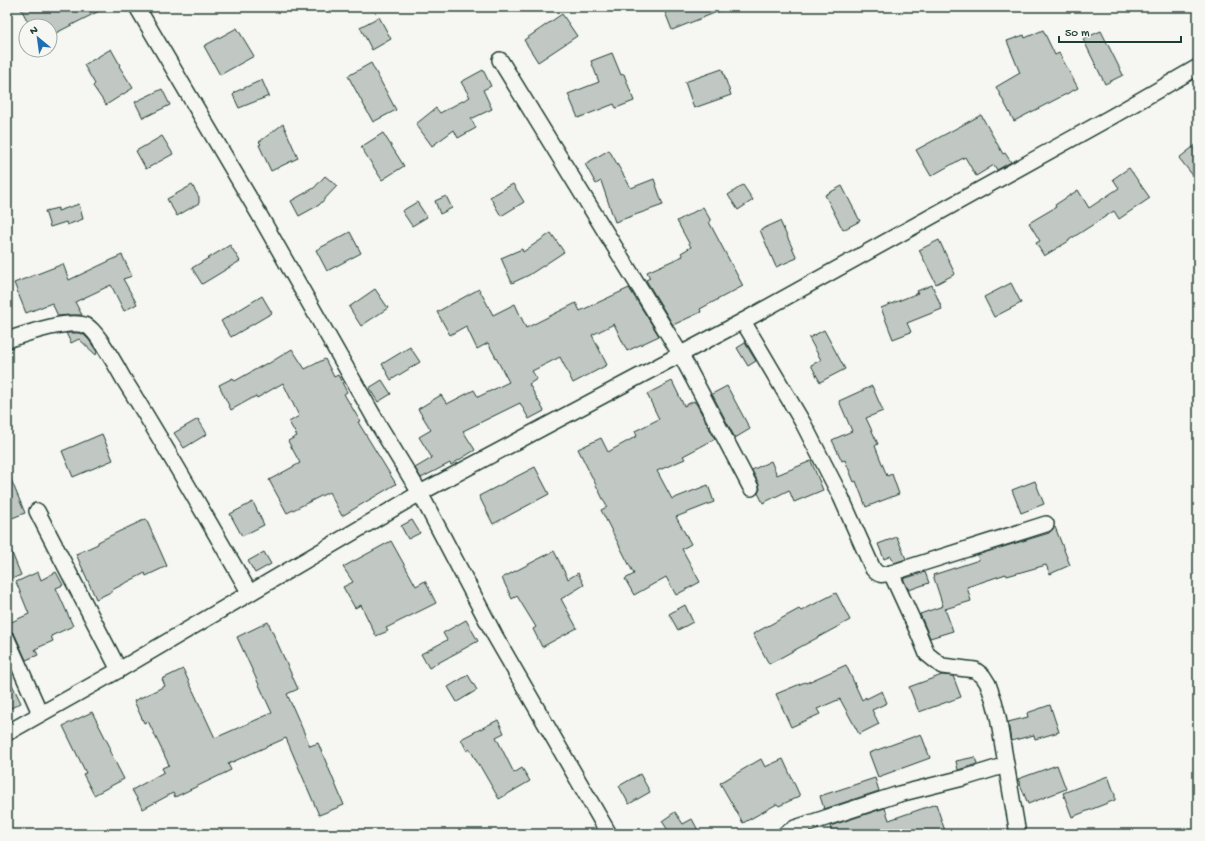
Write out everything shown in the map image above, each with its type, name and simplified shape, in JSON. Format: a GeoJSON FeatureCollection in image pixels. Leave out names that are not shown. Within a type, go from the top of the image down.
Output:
{"type":"FeatureCollection","features":[{"type":"Feature","properties":{"kind":"street"},"geometry":{"type":"LineString","coordinates":[[137,7],[260,216],[374,417],[420,493],[496,636],[609,834]]}},
{"type":"Feature","properties":{"kind":"street"},"geometry":{"type":"LineString","coordinates":[[500,60],[681,355],[751,488]]}},
{"type":"Feature","properties":{"kind":"street"},"geometry":{"type":"LineString","coordinates":[[7,733],[40,713],[119,670],[249,592],[420,493],[681,355],[1111,117],[1198,67]]}},
{"type":"Feature","properties":{"kind":"street"},"geometry":{"type":"LineString","coordinates":[[743,321],[803,423],[840,497],[873,569],[877,574],[891,574],[1046,524]]}},
{"type":"Feature","properties":{"kind":"street"},"geometry":{"type":"LineString","coordinates":[[7,340],[61,325],[78,324],[88,326],[100,340],[148,418],[249,592]]}},
{"type":"Feature","properties":{"kind":"street"},"geometry":{"type":"LineString","coordinates":[[37,511],[119,670]]}},
{"type":"Feature","properties":{"kind":"street"},"geometry":{"type":"LineString","coordinates":[[891,574],[927,654],[942,666],[975,670],[983,676],[988,684],[994,701],[1018,834]]}},
{"type":"Feature","properties":{"kind":"street"},"geometry":{"type":"LineString","coordinates":[[7,639],[40,713]]}},
{"type":"Feature","properties":{"kind":"street"},"geometry":{"type":"LineString","coordinates":[[785,834],[795,828],[899,794],[967,777],[1006,765]]}},
{"type":"Feature","properties":{"kind":"building"},"geometry":{"type":"Polygon","coordinates":[[[20,7],[107,7],[58,32],[58,18],[26,18],[20,7]]]}},
{"type":"Feature","properties":{"kind":"building"},"geometry":{"type":"Polygon","coordinates":[[[663,7],[727,7],[727,8],[672,30],[663,7]]]}},
{"type":"Feature","properties":{"kind":"building"},"geometry":{"type":"Polygon","coordinates":[[[562,14],[577,36],[538,62],[524,40],[562,14]]]}},
{"type":"Feature","properties":{"kind":"building"},"geometry":{"type":"Polygon","coordinates":[[[379,17],[391,39],[372,50],[360,27],[379,17]]]}},
{"type":"Feature","properties":{"kind":"building"},"geometry":{"type":"Polygon","coordinates":[[[237,28],[254,56],[220,75],[204,46],[237,28]]]}},
{"type":"Feature","properties":{"kind":"building"},"geometry":{"type":"Polygon","coordinates":[[[1043,30],[1055,55],[1059,53],[1078,88],[1014,121],[996,87],[1020,73],[1007,41],[1024,35],[1025,38],[1043,30]]]}},
{"type":"Feature","properties":{"kind":"building"},"geometry":{"type":"Polygon","coordinates":[[[1101,31],[1123,75],[1105,84],[1083,39],[1101,31]]]}},
{"type":"Feature","properties":{"kind":"building"},"geometry":{"type":"Polygon","coordinates":[[[111,49],[120,65],[119,66],[133,88],[106,105],[93,86],[95,84],[84,65],[111,49]]]}},
{"type":"Feature","properties":{"kind":"building"},"geometry":{"type":"Polygon","coordinates":[[[612,53],[621,75],[624,74],[634,101],[616,108],[614,104],[578,118],[568,94],[599,82],[591,61],[612,53]]]}},
{"type":"Feature","properties":{"kind":"building"},"geometry":{"type":"Polygon","coordinates":[[[371,63],[396,110],[373,122],[348,76],[371,63]]]}},
{"type":"Feature","properties":{"kind":"building"},"geometry":{"type":"Polygon","coordinates":[[[722,69],[731,95],[694,108],[685,82],[722,69]]]}},
{"type":"Feature","properties":{"kind":"building"},"geometry":{"type":"Polygon","coordinates":[[[483,70],[491,86],[483,90],[492,109],[471,119],[476,128],[458,138],[454,130],[432,146],[416,124],[436,108],[440,113],[470,97],[461,82],[483,70]]]}},
{"type":"Feature","properties":{"kind":"building"},"geometry":{"type":"Polygon","coordinates":[[[262,80],[269,96],[239,108],[233,95],[235,92],[262,80]]]}},
{"type":"Feature","properties":{"kind":"building"},"geometry":{"type":"Polygon","coordinates":[[[162,89],[170,105],[143,118],[135,102],[162,89]]]}},
{"type":"Feature","properties":{"kind":"building"},"geometry":{"type":"Polygon","coordinates":[[[981,115],[1003,154],[1005,153],[1011,162],[997,170],[994,165],[976,176],[965,157],[931,176],[916,150],[981,115]]]}},
{"type":"Feature","properties":{"kind":"building"},"geometry":{"type":"Polygon","coordinates":[[[283,124],[298,158],[271,171],[259,142],[283,124]]]}},
{"type":"Feature","properties":{"kind":"building"},"geometry":{"type":"Polygon","coordinates":[[[383,133],[404,166],[382,180],[361,147],[383,133]]]}},
{"type":"Feature","properties":{"kind":"building"},"geometry":{"type":"Polygon","coordinates":[[[162,136],[173,154],[146,169],[136,151],[162,136]]]}},
{"type":"Feature","properties":{"kind":"building"},"geometry":{"type":"Polygon","coordinates":[[[1198,143],[1198,182],[1179,158],[1198,143]]]}},
{"type":"Feature","properties":{"kind":"building"},"geometry":{"type":"Polygon","coordinates":[[[609,150],[631,188],[654,179],[663,205],[615,222],[601,181],[596,184],[585,164],[609,150]]]}},
{"type":"Feature","properties":{"kind":"building"},"geometry":{"type":"Polygon","coordinates":[[[1129,168],[1150,198],[1119,219],[1114,211],[1044,256],[1036,243],[1040,241],[1029,223],[1056,207],[1055,205],[1078,190],[1089,208],[1119,188],[1113,179],[1129,168]]]}},
{"type":"Feature","properties":{"kind":"building"},"geometry":{"type":"Polygon","coordinates":[[[325,176],[337,186],[319,205],[299,216],[291,201],[314,188],[325,176]]]}},
{"type":"Feature","properties":{"kind":"building"},"geometry":{"type":"Polygon","coordinates":[[[513,184],[524,202],[501,216],[490,197],[513,184]]]}},
{"type":"Feature","properties":{"kind":"building"},"geometry":{"type":"Polygon","coordinates":[[[192,185],[199,197],[199,203],[177,216],[167,199],[192,185]]]}},
{"type":"Feature","properties":{"kind":"building"},"geometry":{"type":"Polygon","coordinates":[[[743,185],[753,200],[738,210],[728,195],[743,185]]]}},
{"type":"Feature","properties":{"kind":"building"},"geometry":{"type":"Polygon","coordinates":[[[842,186],[860,221],[843,230],[825,195],[842,186]]]}},
{"type":"Feature","properties":{"kind":"building"},"geometry":{"type":"Polygon","coordinates":[[[446,196],[452,208],[440,214],[435,201],[446,196]]]}},
{"type":"Feature","properties":{"kind":"building"},"geometry":{"type":"Polygon","coordinates":[[[417,202],[427,217],[412,226],[402,211],[417,202]]]}},
{"type":"Feature","properties":{"kind":"building"},"geometry":{"type":"Polygon","coordinates":[[[79,204],[83,219],[67,225],[66,222],[50,227],[45,211],[58,208],[58,211],[79,204]]]}},
{"type":"Feature","properties":{"kind":"building"},"geometry":{"type":"Polygon","coordinates":[[[703,207],[711,221],[709,222],[743,286],[700,309],[701,312],[673,325],[646,280],[650,278],[647,272],[683,256],[681,253],[691,247],[677,221],[703,207]]]}},
{"type":"Feature","properties":{"kind":"building"},"geometry":{"type":"Polygon","coordinates":[[[780,221],[797,258],[776,267],[760,230],[780,221]]]}},
{"type":"Feature","properties":{"kind":"building"},"geometry":{"type":"Polygon","coordinates":[[[350,232],[361,253],[327,271],[316,250],[350,232]]]}},
{"type":"Feature","properties":{"kind":"building"},"geometry":{"type":"Polygon","coordinates":[[[551,233],[564,252],[529,275],[512,283],[501,258],[522,249],[523,252],[551,233]]]}},
{"type":"Feature","properties":{"kind":"building"},"geometry":{"type":"Polygon","coordinates":[[[939,240],[955,274],[936,284],[919,250],[939,240]]]}},
{"type":"Feature","properties":{"kind":"building"},"geometry":{"type":"Polygon","coordinates":[[[230,245],[240,261],[202,284],[192,268],[230,245]]]}},
{"type":"Feature","properties":{"kind":"building"},"geometry":{"type":"Polygon","coordinates":[[[122,255],[132,276],[123,279],[137,304],[124,311],[111,285],[75,302],[82,315],[58,316],[52,303],[26,313],[14,283],[63,264],[69,280],[122,255]]]}},
{"type":"Feature","properties":{"kind":"building"},"geometry":{"type":"Polygon","coordinates":[[[1011,283],[1021,303],[994,317],[984,297],[1011,283]]]}},
{"type":"Feature","properties":{"kind":"building"},"geometry":{"type":"Polygon","coordinates":[[[932,285],[942,309],[907,323],[911,332],[893,339],[881,308],[918,293],[917,291],[932,285]]]}},
{"type":"Feature","properties":{"kind":"building"},"geometry":{"type":"Polygon","coordinates":[[[629,288],[659,336],[627,351],[614,324],[592,335],[607,365],[573,383],[560,357],[532,371],[537,379],[529,384],[544,411],[529,419],[520,403],[463,431],[475,450],[451,465],[450,463],[421,478],[415,468],[432,458],[419,437],[431,430],[418,409],[441,395],[447,404],[474,390],[478,397],[509,382],[488,343],[477,349],[466,326],[450,335],[437,312],[479,289],[493,315],[515,304],[526,328],[576,303],[580,311],[629,288]]]}},
{"type":"Feature","properties":{"kind":"building"},"geometry":{"type":"Polygon","coordinates":[[[375,289],[388,308],[361,326],[349,307],[375,289]]]}},
{"type":"Feature","properties":{"kind":"building"},"geometry":{"type":"Polygon","coordinates":[[[262,296],[272,313],[231,337],[221,321],[262,296]]]}},
{"type":"Feature","properties":{"kind":"building"},"geometry":{"type":"Polygon","coordinates":[[[824,330],[845,369],[820,382],[811,365],[821,360],[809,338],[824,330]]]}},
{"type":"Feature","properties":{"kind":"building"},"geometry":{"type":"Polygon","coordinates":[[[66,333],[83,334],[97,352],[96,355],[79,339],[71,343],[66,333]]]}},
{"type":"Feature","properties":{"kind":"building"},"geometry":{"type":"Polygon","coordinates":[[[745,343],[756,361],[748,366],[737,348],[745,343]]]}},
{"type":"Feature","properties":{"kind":"building"},"geometry":{"type":"Polygon","coordinates":[[[410,347],[420,362],[391,380],[382,364],[410,347]]]}},
{"type":"Feature","properties":{"kind":"building"},"geometry":{"type":"Polygon","coordinates":[[[292,349],[305,369],[325,359],[334,377],[338,375],[347,392],[344,394],[360,421],[358,422],[396,484],[342,516],[329,492],[287,513],[269,480],[300,463],[288,441],[297,436],[289,422],[299,416],[283,383],[257,398],[256,396],[231,410],[219,385],[233,378],[235,381],[267,363],[268,364],[292,349]]]}},
{"type":"Feature","properties":{"kind":"building"},"geometry":{"type":"Polygon","coordinates":[[[382,380],[391,394],[378,402],[369,388],[382,380]]]}},
{"type":"Feature","properties":{"kind":"building"},"geometry":{"type":"Polygon","coordinates":[[[672,381],[684,406],[694,401],[696,403],[715,439],[683,456],[685,459],[657,471],[672,499],[708,485],[714,502],[676,517],[691,544],[682,549],[700,582],[676,595],[666,577],[634,595],[625,579],[634,574],[601,510],[607,507],[578,449],[601,438],[608,452],[637,436],[635,431],[659,419],[647,394],[672,381]]]}},
{"type":"Feature","properties":{"kind":"building"},"geometry":{"type":"Polygon","coordinates":[[[727,386],[750,429],[735,438],[712,394],[727,386]]]}},
{"type":"Feature","properties":{"kind":"building"},"geometry":{"type":"Polygon","coordinates":[[[872,386],[883,411],[866,418],[878,444],[875,446],[887,476],[892,474],[899,494],[866,507],[856,481],[854,482],[845,460],[842,461],[832,440],[852,431],[839,401],[872,386]]]}},
{"type":"Feature","properties":{"kind":"building"},"geometry":{"type":"Polygon","coordinates":[[[198,419],[207,434],[184,448],[174,433],[198,419]]]}},
{"type":"Feature","properties":{"kind":"building"},"geometry":{"type":"Polygon","coordinates":[[[102,434],[113,460],[73,477],[62,451],[102,434]]]}},
{"type":"Feature","properties":{"kind":"building"},"geometry":{"type":"Polygon","coordinates":[[[771,461],[777,475],[811,461],[823,490],[794,502],[789,490],[763,503],[758,493],[760,489],[759,484],[752,470],[771,461]]]}},
{"type":"Feature","properties":{"kind":"building"},"geometry":{"type":"Polygon","coordinates":[[[535,467],[549,494],[493,524],[479,496],[535,467]]]}},
{"type":"Feature","properties":{"kind":"building"},"geometry":{"type":"Polygon","coordinates":[[[7,470],[25,513],[7,520],[7,470]]]}},
{"type":"Feature","properties":{"kind":"building"},"geometry":{"type":"Polygon","coordinates":[[[1035,481],[1044,504],[1021,513],[1012,490],[1035,481]]]}},
{"type":"Feature","properties":{"kind":"building"},"geometry":{"type":"Polygon","coordinates":[[[253,502],[264,525],[242,536],[230,514],[253,502]]]}},
{"type":"Feature","properties":{"kind":"building"},"geometry":{"type":"Polygon","coordinates":[[[146,519],[167,566],[146,576],[145,573],[96,599],[76,554],[146,519]]]}},
{"type":"Feature","properties":{"kind":"building"},"geometry":{"type":"Polygon","coordinates":[[[412,520],[420,533],[408,539],[401,526],[412,520]]]}},
{"type":"Feature","properties":{"kind":"building"},"geometry":{"type":"Polygon","coordinates":[[[1055,527],[1070,565],[1050,574],[1046,565],[1007,576],[1006,574],[967,587],[971,601],[945,609],[953,631],[930,638],[920,614],[943,606],[933,575],[979,560],[977,555],[1049,533],[1055,527]]]}},
{"type":"Feature","properties":{"kind":"building"},"geometry":{"type":"Polygon","coordinates":[[[897,537],[906,559],[894,563],[891,556],[884,559],[878,544],[897,537]]]}},
{"type":"Feature","properties":{"kind":"building"},"geometry":{"type":"Polygon","coordinates":[[[7,541],[21,575],[7,581],[7,541]]]}},
{"type":"Feature","properties":{"kind":"building"},"geometry":{"type":"Polygon","coordinates":[[[391,541],[416,586],[425,581],[436,603],[386,628],[388,631],[376,636],[361,605],[355,608],[343,587],[353,582],[343,567],[391,541]]]}},
{"type":"Feature","properties":{"kind":"building"},"geometry":{"type":"Polygon","coordinates":[[[554,551],[568,579],[578,573],[584,585],[561,599],[577,628],[542,647],[533,629],[536,627],[517,596],[512,599],[502,578],[554,551]]]}},
{"type":"Feature","properties":{"kind":"building"},"geometry":{"type":"Polygon","coordinates":[[[264,552],[271,564],[255,573],[248,561],[264,552]]]}},
{"type":"Feature","properties":{"kind":"building"},"geometry":{"type":"Polygon","coordinates":[[[38,572],[41,580],[56,572],[63,585],[56,588],[73,626],[51,636],[53,641],[35,649],[38,655],[26,660],[15,635],[7,630],[7,624],[29,614],[16,582],[38,572]]]}},
{"type":"Feature","properties":{"kind":"building"},"geometry":{"type":"Polygon","coordinates":[[[925,572],[929,583],[909,590],[903,579],[925,572]]]}},
{"type":"Feature","properties":{"kind":"building"},"geometry":{"type":"Polygon","coordinates":[[[836,593],[850,620],[769,664],[753,634],[799,609],[801,611],[836,593]]]}},
{"type":"Feature","properties":{"kind":"building"},"geometry":{"type":"Polygon","coordinates":[[[685,605],[693,622],[678,630],[669,614],[685,605]]]}},
{"type":"Feature","properties":{"kind":"building"},"geometry":{"type":"Polygon","coordinates":[[[466,620],[478,641],[429,668],[421,654],[447,640],[443,633],[466,620]]]}},
{"type":"Feature","properties":{"kind":"building"},"geometry":{"type":"Polygon","coordinates":[[[268,622],[298,689],[287,694],[310,746],[318,743],[344,805],[319,815],[286,738],[228,764],[231,770],[175,797],[173,793],[143,809],[132,790],[164,772],[162,768],[169,765],[148,721],[144,723],[134,701],[165,686],[162,679],[183,669],[215,738],[272,713],[237,637],[268,622]]]}},
{"type":"Feature","properties":{"kind":"building"},"geometry":{"type":"Polygon","coordinates":[[[846,665],[862,700],[882,691],[887,703],[872,710],[879,724],[859,734],[840,699],[817,709],[820,714],[791,727],[776,694],[805,682],[806,683],[846,665]]]}},
{"type":"Feature","properties":{"kind":"building"},"geometry":{"type":"Polygon","coordinates":[[[7,674],[21,703],[7,710],[7,674]]]}},
{"type":"Feature","properties":{"kind":"building"},"geometry":{"type":"Polygon","coordinates":[[[468,675],[477,690],[457,702],[448,687],[468,675]]]}},
{"type":"Feature","properties":{"kind":"building"},"geometry":{"type":"Polygon","coordinates":[[[942,675],[953,676],[961,697],[919,712],[909,687],[942,675]]]}},
{"type":"Feature","properties":{"kind":"building"},"geometry":{"type":"Polygon","coordinates":[[[1050,705],[1059,732],[1035,739],[1034,735],[1011,741],[1008,722],[1028,717],[1027,713],[1050,705]]]}},
{"type":"Feature","properties":{"kind":"building"},"geometry":{"type":"Polygon","coordinates":[[[92,712],[124,779],[94,795],[83,774],[86,773],[63,726],[92,712]]]}},
{"type":"Feature","properties":{"kind":"building"},"geometry":{"type":"Polygon","coordinates":[[[498,720],[504,733],[496,737],[514,773],[522,768],[530,781],[499,799],[470,749],[467,751],[461,739],[498,720]]]}},
{"type":"Feature","properties":{"kind":"building"},"geometry":{"type":"Polygon","coordinates":[[[921,734],[930,758],[878,777],[869,753],[921,734]]]}},
{"type":"Feature","properties":{"kind":"building"},"geometry":{"type":"Polygon","coordinates":[[[975,757],[977,764],[958,770],[956,761],[975,757]]]}},
{"type":"Feature","properties":{"kind":"building"},"geometry":{"type":"Polygon","coordinates":[[[761,759],[765,767],[783,759],[800,796],[779,806],[777,804],[743,823],[720,783],[761,759]]]}},
{"type":"Feature","properties":{"kind":"building"},"geometry":{"type":"Polygon","coordinates":[[[1057,765],[1066,789],[1028,804],[1018,779],[1057,765]]]}},
{"type":"Feature","properties":{"kind":"building"},"geometry":{"type":"Polygon","coordinates":[[[640,774],[650,792],[629,804],[619,786],[640,774]]]}},
{"type":"Feature","properties":{"kind":"building"},"geometry":{"type":"Polygon","coordinates":[[[1108,776],[1115,795],[1115,800],[1072,817],[1063,793],[1108,776]]]}},
{"type":"Feature","properties":{"kind":"building"},"geometry":{"type":"Polygon","coordinates":[[[875,778],[879,791],[824,809],[820,796],[875,778]]]}},
{"type":"Feature","properties":{"kind":"building"},"geometry":{"type":"Polygon","coordinates":[[[936,804],[946,834],[832,834],[830,826],[885,808],[889,820],[936,804]]]}},
{"type":"Feature","properties":{"kind":"building"},"geometry":{"type":"Polygon","coordinates":[[[675,812],[683,824],[692,819],[700,834],[665,834],[669,832],[662,821],[675,812]]]}}]}
